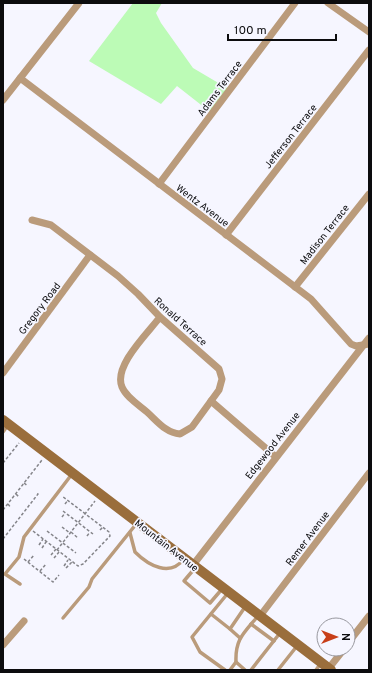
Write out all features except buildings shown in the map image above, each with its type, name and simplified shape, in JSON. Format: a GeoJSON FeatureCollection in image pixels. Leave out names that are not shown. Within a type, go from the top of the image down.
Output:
{"type":"FeatureCollection","features":[{"type":"Feature","properties":{"kind":"street"},"geometry":{"type":"LineString","coordinates":[[3,100],[79,3]]}},
{"type":"Feature","properties":{"kind":"street","name":"Adams Terrace"},"geometry":{"type":"LineString","coordinates":[[159,184],[295,3]]}},
{"type":"Feature","properties":{"kind":"street"},"geometry":{"type":"LineString","coordinates":[[328,3],[369,32]]}},
{"type":"Feature","properties":{"kind":"street","name":"Jefferson Terrace"},"geometry":{"type":"LineString","coordinates":[[226,235],[369,50]]}},
{"type":"Feature","properties":{"kind":"street","name":"Wentz Avenue"},"geometry":{"type":"LineString","coordinates":[[20,78],[311,299],[351,344],[356,346],[366,345]]}},
{"type":"Feature","properties":{"kind":"street","name":"Madison Terrace"},"geometry":{"type":"LineString","coordinates":[[295,287],[369,194]]}},
{"type":"Feature","properties":{"kind":"street","name":"Ronald Terrace"},"geometry":{"type":"LineString","coordinates":[[32,220],[51,225],[133,289],[160,317],[219,369],[222,379],[221,385],[211,401]]}},
{"type":"Feature","properties":{"kind":"street","name":"Gregory Road"},"geometry":{"type":"LineString","coordinates":[[3,373],[90,255]]}},
{"type":"Feature","properties":{"kind":"street"},"geometry":{"type":"LineString","coordinates":[[160,317],[122,366],[120,378],[125,393],[169,432],[174,433],[189,430],[211,401],[276,457]]}},
{"type":"Feature","properties":{"kind":"street","name":"Edgewood Avenue"},"geometry":{"type":"LineString","coordinates":[[191,564],[366,345],[369,338]]}},
{"type":"Feature","properties":{"kind":"street","name":"Mountain Avenue"},"geometry":{"type":"LineString","coordinates":[[5,425],[137,522],[298,645],[324,668]]}},
{"type":"Feature","properties":{"kind":"street","name":"Remer Avenue"},"geometry":{"type":"LineString","coordinates":[[259,616],[369,473]]}},
{"type":"Feature","properties":{"kind":"street"},"geometry":{"type":"LineString","coordinates":[[356,633],[369,616]]}},
{"type":"Feature","properties":{"kind":"street"},"geometry":{"type":"LineString","coordinates":[[3,645],[24,622]]}},
{"type":"Feature","properties":{"kind":"street"},"geometry":{"type":"LineString","coordinates":[[324,668],[336,657]]}},
{"type":"Feature","properties":{"kind":"lane"},"geometry":{"type":"LineString","coordinates":[[20,584],[5,574],[19,556],[24,537],[72,473]]}},
{"type":"Feature","properties":{"kind":"lane"},"geometry":{"type":"LineString","coordinates":[[63,618],[89,587],[92,579],[130,533],[137,522]]}},
{"type":"Feature","properties":{"kind":"lane"},"geometry":{"type":"LineString","coordinates":[[130,533],[135,552],[158,568],[174,568],[180,565],[191,564],[184,581],[210,603],[226,590]]}},
{"type":"Feature","properties":{"kind":"lane"},"geometry":{"type":"LineString","coordinates":[[224,670],[200,652],[192,637],[211,614],[226,590]]}},
{"type":"Feature","properties":{"kind":"lane"},"geometry":{"type":"LineString","coordinates":[[230,629],[246,606]]}},
{"type":"Feature","properties":{"kind":"lane"},"geometry":{"type":"LineString","coordinates":[[211,614],[240,638]]}},
{"type":"Feature","properties":{"kind":"lane"},"geometry":{"type":"LineString","coordinates":[[230,670],[236,662],[235,648],[240,638],[259,616]]}},
{"type":"Feature","properties":{"kind":"lane"},"geometry":{"type":"LineString","coordinates":[[251,624],[274,642]]}},
{"type":"Feature","properties":{"kind":"lane"},"geometry":{"type":"LineString","coordinates":[[251,670],[281,632]]}},
{"type":"Feature","properties":{"kind":"lane"},"geometry":{"type":"LineString","coordinates":[[278,670],[298,645]]}},
{"type":"Feature","properties":{"kind":"lane"},"geometry":{"type":"LineString","coordinates":[[236,662],[245,670]]}},
{"type":"Feature","properties":{"kind":"path"},"geometry":{"type":"LineString","coordinates":[[3,463],[19,443]]}},
{"type":"Feature","properties":{"kind":"path"},"geometry":{"type":"LineString","coordinates":[[3,510],[42,460]]}},
{"type":"Feature","properties":{"kind":"path"},"geometry":{"type":"LineString","coordinates":[[24,483],[28,486]]}},
{"type":"Feature","properties":{"kind":"path"},"geometry":{"type":"LineString","coordinates":[[3,538],[28,504],[38,494],[36,493]]}},
{"type":"Feature","properties":{"kind":"path"},"geometry":{"type":"LineString","coordinates":[[30,529],[68,560],[81,566],[105,541],[110,533],[58,493]]}},
{"type":"Feature","properties":{"kind":"path"},"geometry":{"type":"LineString","coordinates":[[16,494],[19,497]]}},
{"type":"Feature","properties":{"kind":"path"},"geometry":{"type":"LineString","coordinates":[[65,504],[68,500]]}},
{"type":"Feature","properties":{"kind":"path"},"geometry":{"type":"LineString","coordinates":[[54,558],[57,551],[95,501]]}},
{"type":"Feature","properties":{"kind":"path"},"geometry":{"type":"LineString","coordinates":[[8,504],[12,508]]}},
{"type":"Feature","properties":{"kind":"path"},"geometry":{"type":"LineString","coordinates":[[62,511],[93,534]]}},
{"type":"Feature","properties":{"kind":"path"},"geometry":{"type":"LineString","coordinates":[[62,517],[65,513]]}},
{"type":"Feature","properties":{"kind":"path"},"geometry":{"type":"LineString","coordinates":[[62,527],[78,538]]}},
{"type":"Feature","properties":{"kind":"path"},"geometry":{"type":"LineString","coordinates":[[100,530],[103,527]]}},
{"type":"Feature","properties":{"kind":"path"},"geometry":{"type":"LineString","coordinates":[[47,531],[76,553]]}},
{"type":"Feature","properties":{"kind":"path"},"geometry":{"type":"LineString","coordinates":[[87,536],[90,532]]}},
{"type":"Feature","properties":{"kind":"path"},"geometry":{"type":"LineString","coordinates":[[102,538],[105,541]]}},
{"type":"Feature","properties":{"kind":"path"},"geometry":{"type":"LineString","coordinates":[[39,545],[43,539]]}},
{"type":"Feature","properties":{"kind":"path"},"geometry":{"type":"LineString","coordinates":[[42,548],[46,542]]}},
{"type":"Feature","properties":{"kind":"path"},"geometry":{"type":"LineString","coordinates":[[95,544],[98,548]]}},
{"type":"Feature","properties":{"kind":"path"},"geometry":{"type":"LineString","coordinates":[[91,548],[95,552]]}},
{"type":"Feature","properties":{"kind":"path"},"geometry":{"type":"LineString","coordinates":[[51,555],[57,551]]}},
{"type":"Feature","properties":{"kind":"path"},"geometry":{"type":"LineString","coordinates":[[88,553],[91,556]]}},
{"type":"Feature","properties":{"kind":"path"},"geometry":{"type":"LineString","coordinates":[[28,562],[34,554]]}},
{"type":"Feature","properties":{"kind":"path"},"geometry":{"type":"LineString","coordinates":[[19,556],[53,582],[59,575]]}},
{"type":"Feature","properties":{"kind":"path"},"geometry":{"type":"LineString","coordinates":[[85,557],[88,560]]}},
{"type":"Feature","properties":{"kind":"path"},"geometry":{"type":"LineString","coordinates":[[64,566],[68,560]]}},
{"type":"Feature","properties":{"kind":"path"},"geometry":{"type":"LineString","coordinates":[[66,568],[72,562]]}},
{"type":"Feature","properties":{"kind":"path"},"geometry":{"type":"LineString","coordinates":[[40,572],[46,564]]}},
{"type":"Feature","properties":{"kind":"green space"},"geometry":{"type":"Polygon","coordinates":[[[133,3],[162,3],[156,13],[161,23],[193,68],[232,91],[214,115],[177,86],[161,104],[89,61],[133,3]]]}}]}
